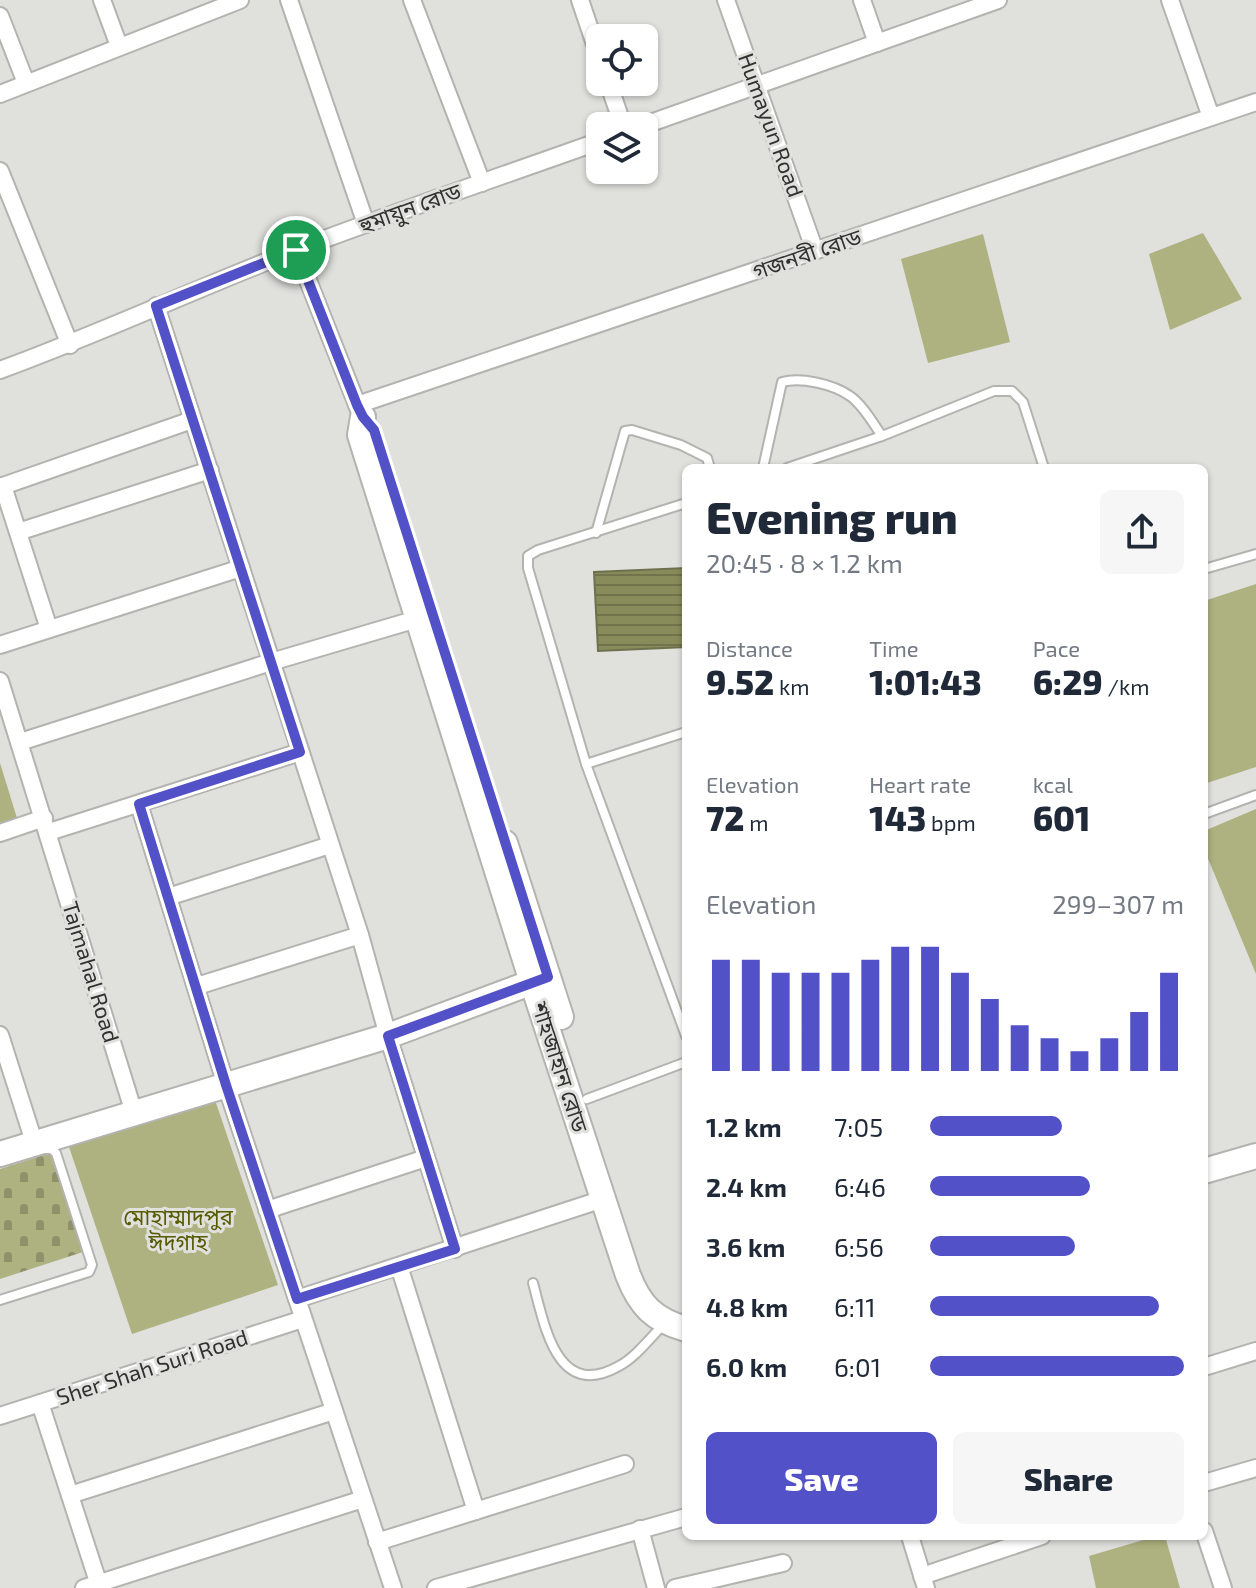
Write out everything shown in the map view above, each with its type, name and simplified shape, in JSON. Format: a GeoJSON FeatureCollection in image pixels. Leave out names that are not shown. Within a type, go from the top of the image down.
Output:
{"type":"FeatureCollection","features":[{"type":"Feature","properties":{"kind":"street"},"geometry":{"type":"LineString","coordinates":[[102,0],[119,46]]}},
{"type":"Feature","properties":{"kind":"street"},"geometry":{"type":"LineString","coordinates":[[0,94],[119,46],[201,7],[240,0]]}},
{"type":"Feature","properties":{"kind":"street"},"geometry":{"type":"LineString","coordinates":[[289,0],[366,224]]}},
{"type":"Feature","properties":{"kind":"street"},"geometry":{"type":"LineString","coordinates":[[412,0],[482,183]]}},
{"type":"Feature","properties":{"kind":"street"},"geometry":{"type":"LineString","coordinates":[[580,0],[588,24]]}},
{"type":"Feature","properties":{"kind":"street","name":"Humayun Road"},"geometry":{"type":"LineString","coordinates":[[726,0],[815,251]]}},
{"type":"Feature","properties":{"kind":"street"},"geometry":{"type":"LineString","coordinates":[[862,0],[877,43]]}},
{"type":"Feature","properties":{"kind":"street"},"geometry":{"type":"LineString","coordinates":[[658,120],[998,0]]}},
{"type":"Feature","properties":{"kind":"street"},"geometry":{"type":"LineString","coordinates":[[1170,0],[1211,117]]}},
{"type":"Feature","properties":{"kind":"street"},"geometry":{"type":"LineString","coordinates":[[0,16],[26,83]]}},
{"type":"Feature","properties":{"kind":"street","name":"গজনবী রোড"},"geometry":{"type":"LineString","coordinates":[[360,411],[815,251],[1256,102]]}},
{"type":"Feature","properties":{"kind":"street","name":"হুমায়ুন রোড"},"geometry":{"type":"LineString","coordinates":[[0,370],[70,345],[156,306],[296,250],[586,146]]}},
{"type":"Feature","properties":{"kind":"street"},"geometry":{"type":"LineString","coordinates":[[0,171],[70,345]]}},
{"type":"Feature","properties":{"kind":"street"},"geometry":{"type":"LineString","coordinates":[[296,250],[360,411]]}},
{"type":"Feature","properties":{"kind":"street"},"geometry":{"type":"LineString","coordinates":[[156,306],[360,935],[388,1036],[455,1249]]}},
{"type":"Feature","properties":{"kind":"street","name":"শাহজাহান রোড"},"geometry":{"type":"LineString","coordinates":[[360,411],[360,435],[417,619],[540,979],[587,1099],[646,1284],[652,1295],[672,1311],[679,1322]]}},
{"type":"Feature","properties":{"kind":"street","name":"শাহজাহান রোড"},"geometry":{"type":"LineString","coordinates":[[360,411],[374,430],[540,979],[603,1199],[634,1291],[650,1312],[679,1322]]}},
{"type":"Feature","properties":{"kind":"street"},"geometry":{"type":"LineString","coordinates":[[49,629],[2,486],[192,420]]}},
{"type":"Feature","properties":{"kind":"street"},"geometry":{"type":"LineString","coordinates":[[18,532],[210,470]]}},
{"type":"Feature","properties":{"kind":"street"},"geometry":{"type":"LineString","coordinates":[[0,645],[241,568]]}},
{"type":"Feature","properties":{"kind":"street"},"geometry":{"type":"LineString","coordinates":[[20,742],[417,619]]}},
{"type":"Feature","properties":{"kind":"street","name":"Tajmahal Road"},"geometry":{"type":"LineString","coordinates":[[0,681],[134,1113]]}},
{"type":"Feature","properties":{"kind":"street"},"geometry":{"type":"LineString","coordinates":[[0,833],[139,804],[300,752]]}},
{"type":"Feature","properties":{"kind":"street"},"geometry":{"type":"LineString","coordinates":[[139,804],[226,1085],[393,1588]]}},
{"type":"Feature","properties":{"kind":"street"},"geometry":{"type":"LineString","coordinates":[[168,897],[330,845]]}},
{"type":"Feature","properties":{"kind":"street"},"geometry":{"type":"LineString","coordinates":[[197,986],[360,935]]}},
{"type":"Feature","properties":{"kind":"street"},"geometry":{"type":"LineString","coordinates":[[0,1154],[388,1036],[540,979]]}},
{"type":"Feature","properties":{"kind":"street"},"geometry":{"type":"LineString","coordinates":[[0,1035],[34,1142]]}},
{"type":"Feature","properties":{"kind":"street"},"geometry":{"type":"LineString","coordinates":[[1208,1170],[1256,1156]]}},
{"type":"Feature","properties":{"kind":"street"},"geometry":{"type":"LineString","coordinates":[[267,1210],[426,1158]]}},
{"type":"Feature","properties":{"kind":"street"},"geometry":{"type":"LineString","coordinates":[[1208,1183],[1256,1168]]}},
{"type":"Feature","properties":{"kind":"street"},"geometry":{"type":"LineString","coordinates":[[297,1299],[603,1199]]}},
{"type":"Feature","properties":{"kind":"street"},"geometry":{"type":"LineString","coordinates":[[399,1266],[476,1511]]}},
{"type":"Feature","properties":{"kind":"street","name":"Sher Shah Suri Road"},"geometry":{"type":"LineString","coordinates":[[0,1416],[303,1319]]}},
{"type":"Feature","properties":{"kind":"street"},"geometry":{"type":"LineString","coordinates":[[1208,1366],[1256,1351]]}},
{"type":"Feature","properties":{"kind":"street"},"geometry":{"type":"LineString","coordinates":[[40,1403],[70,1495],[94,1586],[363,1499]]}},
{"type":"Feature","properties":{"kind":"street"},"geometry":{"type":"LineString","coordinates":[[70,1495],[334,1411]]}},
{"type":"Feature","properties":{"kind":"street"},"geometry":{"type":"LineString","coordinates":[[377,1542],[625,1464]]}},
{"type":"Feature","properties":{"kind":"street"},"geometry":{"type":"LineString","coordinates":[[1208,1482],[1256,1468]]}},
{"type":"Feature","properties":{"kind":"street"},"geometry":{"type":"LineString","coordinates":[[436,1588],[682,1518]]}},
{"type":"Feature","properties":{"kind":"street"},"geometry":{"type":"LineString","coordinates":[[640,1529],[656,1588]]}},
{"type":"Feature","properties":{"kind":"street"},"geometry":{"type":"LineString","coordinates":[[911,1540],[924,1582],[1032,1540]]}},
{"type":"Feature","properties":{"kind":"street"},"geometry":{"type":"LineString","coordinates":[[1207,1540],[1223,1588]]}},
{"type":"Feature","properties":{"kind":"street"},"geometry":{"type":"LineString","coordinates":[[675,1588],[783,1563]]}},
{"type":"Feature","properties":{"kind":"lane"},"geometry":{"type":"LineString","coordinates":[[764,464],[782,382],[794,379],[851,396],[882,436]]}},
{"type":"Feature","properties":{"kind":"lane"},"geometry":{"type":"LineString","coordinates":[[799,464],[882,436],[994,391],[1012,391],[1023,402],[1043,464]]}},
{"type":"Feature","properties":{"kind":"lane"},"geometry":{"type":"LineString","coordinates":[[596,533],[625,431],[632,430],[681,445],[707,458],[709,464]]}},
{"type":"Feature","properties":{"kind":"lane"},"geometry":{"type":"LineString","coordinates":[[682,504],[538,550],[528,556],[528,568],[586,764],[682,1025]]}},
{"type":"Feature","properties":{"kind":"lane"},"geometry":{"type":"LineString","coordinates":[[1208,568],[1256,554]]}},
{"type":"Feature","properties":{"kind":"lane"},"geometry":{"type":"LineString","coordinates":[[586,764],[682,733]]}},
{"type":"Feature","properties":{"kind":"lane"},"geometry":{"type":"LineString","coordinates":[[1208,813],[1256,795]]}},
{"type":"Feature","properties":{"kind":"lane"},"geometry":{"type":"LineString","coordinates":[[587,1099],[682,1063]]}},
{"type":"Feature","properties":{"kind":"lane"},"geometry":{"type":"LineString","coordinates":[[0,1164],[45,1149],[56,1153],[92,1265],[89,1272],[0,1300]]}},
{"type":"Feature","properties":{"kind":"lane"},"geometry":{"type":"LineString","coordinates":[[533,1283],[551,1346],[570,1371],[592,1377],[621,1366],[679,1322]]}},
{"type":"Feature","properties":{"kind":"green space"},"geometry":{"type":"Polygon","coordinates":[[[1203,233],[1242,299],[1170,330],[1149,254],[1203,233]]]}},
{"type":"Feature","properties":{"kind":"green space"},"geometry":{"type":"Polygon","coordinates":[[[983,234],[1010,342],[928,363],[901,259],[983,234]]]}},
{"type":"Feature","properties":{"kind":"green space"},"geometry":{"type":"Polygon","coordinates":[[[1256,584],[1256,767],[1208,783],[1208,600],[1256,584]]]}},
{"type":"Feature","properties":{"kind":"green space"},"geometry":{"type":"Polygon","coordinates":[[[0,763],[17,818],[0,823],[0,763]]]}},
{"type":"Feature","properties":{"kind":"green space"},"geometry":{"type":"Polygon","coordinates":[[[1256,809],[1256,974],[1208,859],[1208,829],[1256,809]]]}},
{"type":"Feature","properties":{"kind":"green space","name":"মোহাম্মাদপুর ঈদগাহ"},"geometry":{"type":"Polygon","coordinates":[[[215,1100],[278,1285],[132,1334],[68,1144],[215,1100]]]}},
{"type":"Feature","properties":{"kind":"green space"},"geometry":{"type":"Polygon","coordinates":[[[50,1153],[83,1252],[0,1279],[0,1169],[50,1153]]]}},
{"type":"Feature","properties":{"kind":"green space"},"geometry":{"type":"Polygon","coordinates":[[[1143,1540],[1166,1540],[1180,1588],[1096,1588],[1089,1556],[1143,1540]]]}},
{"type":"Feature","properties":{"kind":"shaded area"},"geometry":{"type":"Polygon","coordinates":[[[682,568],[682,647],[598,651],[594,572],[682,568]]]}},
{"type":"Feature","properties":{"kind":"route"},"geometry":{"type":"LineString","coordinates":[[296,250],[357,405],[374,430],[548,977],[388,1036],[455,1249],[297,1299],[226,1085],[139,804],[300,752],[156,306],[296,250]]}}]}
